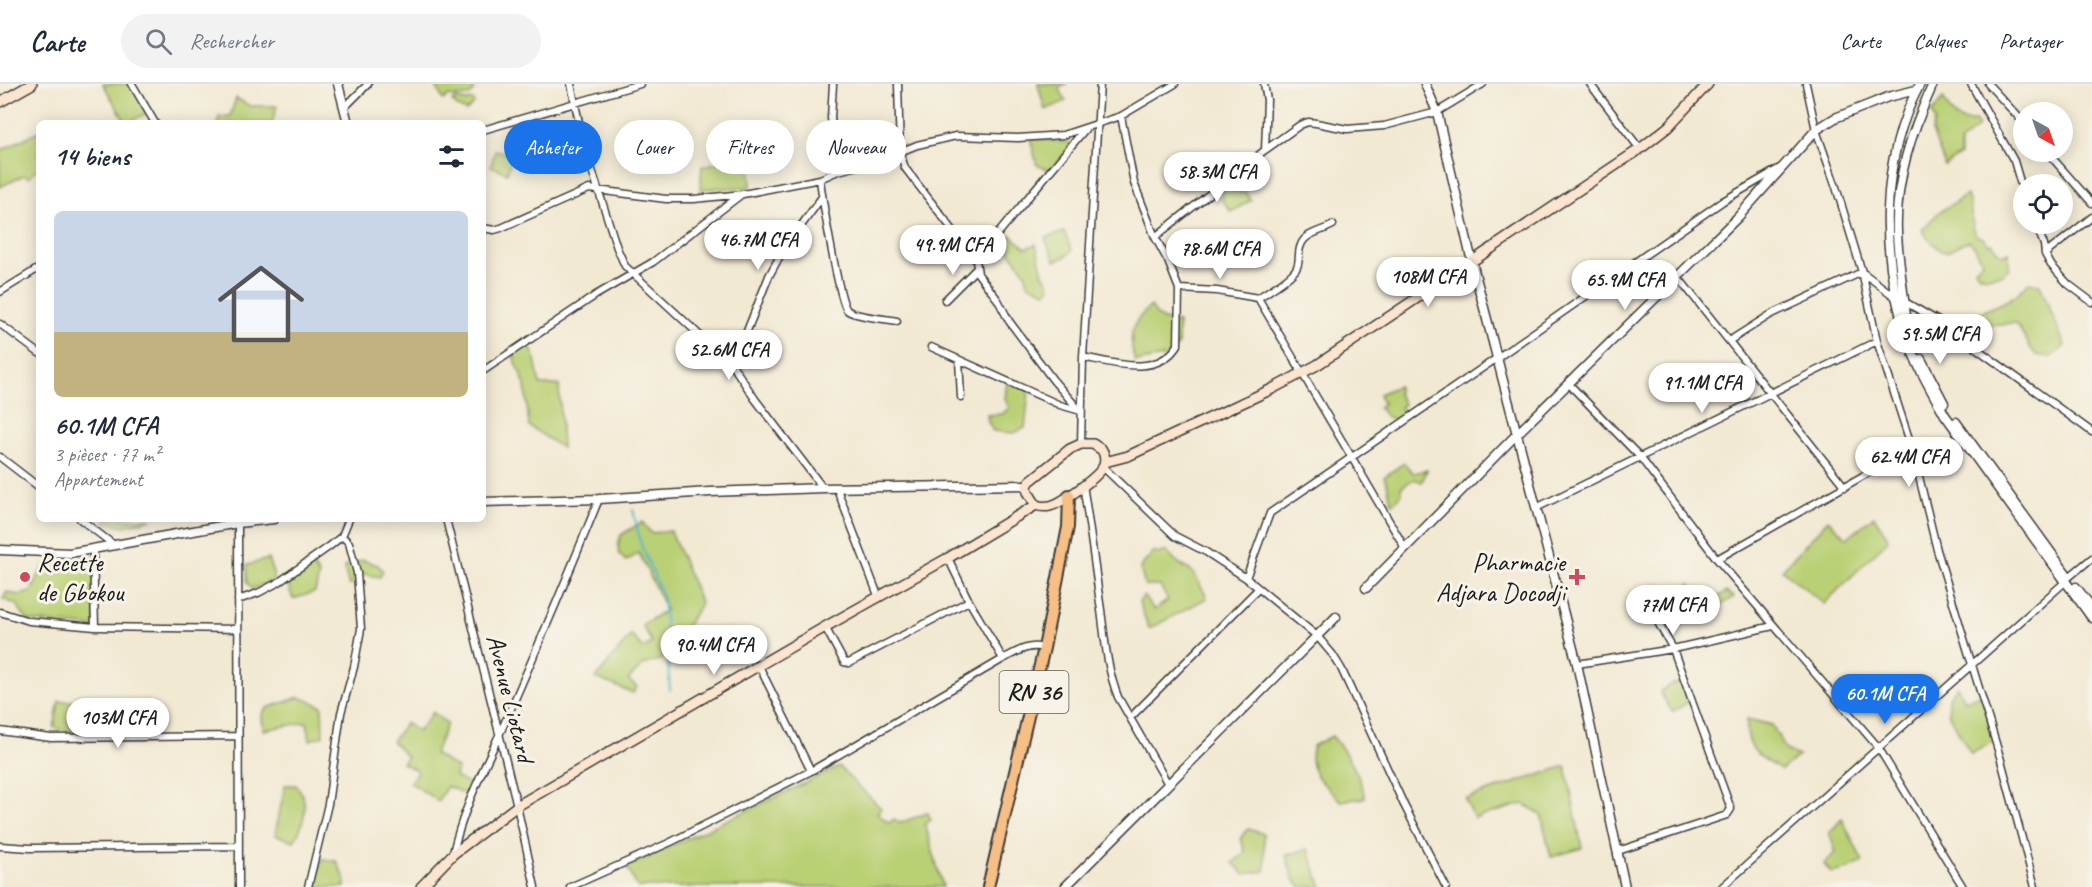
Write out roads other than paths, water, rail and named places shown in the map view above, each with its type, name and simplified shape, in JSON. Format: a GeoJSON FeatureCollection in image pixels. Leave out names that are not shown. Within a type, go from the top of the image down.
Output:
{"type":"FeatureCollection","features":[{"type":"Feature","properties":{"kind":"main road"},"geometry":{"type":"LineString","coordinates":[[421,887],[453,854],[517,806],[1036,505],[1048,507],[1069,495],[1083,486],[1104,465],[1137,452],[1302,374],[1641,149],[1668,127],[1708,84]]}},
{"type":"Feature","properties":{"kind":"main road"},"geometry":{"type":"LineString","coordinates":[[0,102],[29,85]]}},
{"type":"Feature","properties":{"kind":"main road"},"geometry":{"type":"LineString","coordinates":[[1036,505],[1028,492],[1027,485],[1035,475],[1070,449],[1081,444],[1098,446],[1102,450],[1104,465]]}},
{"type":"Feature","properties":{"kind":"main road","name":"RN 36"},"geometry":{"type":"LineString","coordinates":[[988,887],[1044,648],[1068,527],[1069,495]]}},
{"type":"Feature","properties":{"kind":"street"},"geometry":{"type":"LineString","coordinates":[[132,84],[153,120]]}},
{"type":"Feature","properties":{"kind":"street"},"geometry":{"type":"LineString","coordinates":[[338,84],[347,120]]}},
{"type":"Feature","properties":{"kind":"street"},"geometry":{"type":"LineString","coordinates":[[345,107],[368,84]]}},
{"type":"Feature","properties":{"kind":"street"},"geometry":{"type":"LineString","coordinates":[[571,84],[582,142],[622,261],[733,366],[755,399],[823,488]]}},
{"type":"Feature","properties":{"kind":"street"},"geometry":{"type":"LineString","coordinates":[[486,129],[640,84]]}},
{"type":"Feature","properties":{"kind":"street"},"geometry":{"type":"LineString","coordinates":[[831,120],[833,84]]}},
{"type":"Feature","properties":{"kind":"street"},"geometry":{"type":"LineString","coordinates":[[898,84],[899,120]]}},
{"type":"Feature","properties":{"kind":"street"},"geometry":{"type":"LineString","coordinates":[[1081,444],[1083,357],[1100,84]]}},
{"type":"Feature","properties":{"kind":"street"},"geometry":{"type":"LineString","coordinates":[[906,151],[956,136],[1046,137],[1063,135],[1121,116],[1175,84]]}},
{"type":"Feature","properties":{"kind":"street"},"geometry":{"type":"LineString","coordinates":[[1264,84],[1267,100],[1265,150]]}},
{"type":"Feature","properties":{"kind":"street"},"geometry":{"type":"LineString","coordinates":[[1425,84],[1437,112],[1472,262],[1577,664],[1625,887]]}},
{"type":"Feature","properties":{"kind":"street"},"geometry":{"type":"LineString","coordinates":[[1155,237],[1300,125],[1308,122],[1347,129],[1384,126],[1437,112],[1483,84]]}},
{"type":"Feature","properties":{"kind":"street"},"geometry":{"type":"LineString","coordinates":[[1590,84],[1641,149]]}},
{"type":"Feature","properties":{"kind":"street"},"geometry":{"type":"LineString","coordinates":[[1806,84],[1816,130],[1862,272],[1877,341],[1912,448],[1937,550],[2001,760],[2035,887]]}},
{"type":"Feature","properties":{"kind":"street"},"geometry":{"type":"LineString","coordinates":[[1901,301],[1896,230],[1901,175],[1918,116],[1933,84]]}},
{"type":"Feature","properties":{"kind":"street"},"geometry":{"type":"LineString","coordinates":[[1971,84],[2014,161],[2018,174]]}},
{"type":"Feature","properties":{"kind":"street"},"geometry":{"type":"LineString","coordinates":[[1988,84],[2013,111]]}},
{"type":"Feature","properties":{"kind":"street"},"geometry":{"type":"LineString","coordinates":[[1366,588],[1517,434],[1754,201],[1816,130],[1835,118],[1918,87]]}},
{"type":"Feature","properties":{"kind":"street"},"geometry":{"type":"LineString","coordinates":[[1918,87],[1896,150],[1890,174],[1888,204],[1890,252],[1901,301],[1917,350],[1949,412],[2092,618]]}},
{"type":"Feature","properties":{"kind":"street"},"geometry":{"type":"LineString","coordinates":[[1083,357],[1132,367],[1145,366],[1168,356],[1178,345],[1179,289],[1134,183],[1121,116]]}},
{"type":"Feature","properties":{"kind":"street"},"geometry":{"type":"LineString","coordinates":[[976,260],[1087,128]]}},
{"type":"Feature","properties":{"kind":"street"},"geometry":{"type":"LineString","coordinates":[[2056,162],[2092,203]]}},
{"type":"Feature","properties":{"kind":"street"},"geometry":{"type":"LineString","coordinates":[[1246,578],[1270,513],[1722,201],[1783,167]]}},
{"type":"Feature","properties":{"kind":"street"},"geometry":{"type":"LineString","coordinates":[[906,168],[976,260],[982,280],[998,300],[1009,321],[1053,380],[1081,412]]}},
{"type":"Feature","properties":{"kind":"street"},"geometry":{"type":"LineString","coordinates":[[486,229],[501,228],[589,189],[666,199],[694,199],[742,194],[820,179],[831,174]]}},
{"type":"Feature","properties":{"kind":"street"},"geometry":{"type":"LineString","coordinates":[[820,179],[845,306],[851,312],[897,321]]}},
{"type":"Feature","properties":{"kind":"street"},"geometry":{"type":"LineString","coordinates":[[486,369],[596,295],[653,262],[742,194]]}},
{"type":"Feature","properties":{"kind":"street"},"geometry":{"type":"LineString","coordinates":[[733,366],[769,276],[782,252],[822,197]]}},
{"type":"Feature","properties":{"kind":"street"},"geometry":{"type":"LineString","coordinates":[[2045,254],[2092,217]]}},
{"type":"Feature","properties":{"kind":"street"},"geometry":{"type":"LineString","coordinates":[[1179,289],[1217,291],[1258,298],[1294,272],[1300,260],[1300,245],[1305,239],[1333,225]]}},
{"type":"Feature","properties":{"kind":"street"},"geometry":{"type":"LineString","coordinates":[[2040,234],[2045,254],[2057,274],[2092,302]]}},
{"type":"Feature","properties":{"kind":"street"},"geometry":{"type":"LineString","coordinates":[[945,300],[977,268]]}},
{"type":"Feature","properties":{"kind":"street"},"geometry":{"type":"LineString","coordinates":[[0,292],[36,270]]}},
{"type":"Feature","properties":{"kind":"street"},"geometry":{"type":"LineString","coordinates":[[1862,272],[1901,301],[1940,322],[2092,432]]}},
{"type":"Feature","properties":{"kind":"street"},"geometry":{"type":"LineString","coordinates":[[1729,341],[1778,310],[1862,272]]}},
{"type":"Feature","properties":{"kind":"street"},"geometry":{"type":"LineString","coordinates":[[1678,277],[1845,487]]}},
{"type":"Feature","properties":{"kind":"street"},"geometry":{"type":"LineString","coordinates":[[1258,298],[1405,548]]}},
{"type":"Feature","properties":{"kind":"street"},"geometry":{"type":"LineString","coordinates":[[0,324],[36,351]]}},
{"type":"Feature","properties":{"kind":"street"},"geometry":{"type":"LineString","coordinates":[[1536,508],[1877,341]]}},
{"type":"Feature","properties":{"kind":"street"},"geometry":{"type":"LineString","coordinates":[[931,347],[1060,405],[1081,412]]}},
{"type":"Feature","properties":{"kind":"street"},"geometry":{"type":"LineString","coordinates":[[959,360],[961,397]]}},
{"type":"Feature","properties":{"kind":"street"},"geometry":{"type":"LineString","coordinates":[[1569,384],[1640,457],[1717,559],[1878,747],[1963,887]]}},
{"type":"Feature","properties":{"kind":"street"},"geometry":{"type":"LineString","coordinates":[[1717,559],[1912,448]]}},
{"type":"Feature","properties":{"kind":"street"},"geometry":{"type":"LineString","coordinates":[[0,457],[36,485]]}},
{"type":"Feature","properties":{"kind":"street"},"geometry":{"type":"LineString","coordinates":[[1104,465],[1175,536],[1206,552],[1246,578],[1317,636],[1333,655],[1404,805],[1446,887]]}},
{"type":"Feature","properties":{"kind":"street"},"geometry":{"type":"LineString","coordinates":[[486,502],[823,488],[1027,485]]}},
{"type":"Feature","properties":{"kind":"street"},"geometry":{"type":"LineString","coordinates":[[1083,486],[1093,544],[1095,577],[1106,652],[1115,689],[1168,784]]}},
{"type":"Feature","properties":{"kind":"street"},"geometry":{"type":"LineString","coordinates":[[837,489],[879,597]]}},
{"type":"Feature","properties":{"kind":"street"},"geometry":{"type":"LineString","coordinates":[[453,854],[458,832],[599,499]]}},
{"type":"Feature","properties":{"kind":"street"},"geometry":{"type":"LineString","coordinates":[[83,522],[114,546]]}},
{"type":"Feature","properties":{"kind":"street"},"geometry":{"type":"LineString","coordinates":[[88,526],[91,522]]}},
{"type":"Feature","properties":{"kind":"street"},"geometry":{"type":"LineString","coordinates":[[0,550],[41,553],[93,550],[250,522]]}},
{"type":"Feature","properties":{"kind":"street"},"geometry":{"type":"LineString","coordinates":[[238,600],[279,582],[342,536],[348,522]]}},
{"type":"Feature","properties":{"kind":"street","name":"Avenue Liotard"},"geometry":{"type":"LineString","coordinates":[[447,522],[517,806],[534,887]]}},
{"type":"Feature","properties":{"kind":"street"},"geometry":{"type":"LineString","coordinates":[[238,524],[239,887]]}},
{"type":"Feature","properties":{"kind":"street"},"geometry":{"type":"LineString","coordinates":[[308,887],[330,796],[341,713],[354,667],[361,629],[357,573],[349,543],[342,536]]}},
{"type":"Feature","properties":{"kind":"street"},"geometry":{"type":"LineString","coordinates":[[93,550],[95,627]]}},
{"type":"Feature","properties":{"kind":"street"},"geometry":{"type":"LineString","coordinates":[[948,558],[969,601],[1003,658]]}},
{"type":"Feature","properties":{"kind":"street"},"geometry":{"type":"LineString","coordinates":[[1722,887],[2092,558]]}},
{"type":"Feature","properties":{"kind":"street"},"geometry":{"type":"LineString","coordinates":[[2067,580],[2092,608]]}},
{"type":"Feature","properties":{"kind":"street"},"geometry":{"type":"LineString","coordinates":[[1131,717],[1258,589]]}},
{"type":"Feature","properties":{"kind":"street"},"geometry":{"type":"LineString","coordinates":[[825,627],[844,662],[849,663],[969,601]]}},
{"type":"Feature","properties":{"kind":"street"},"geometry":{"type":"LineString","coordinates":[[1618,851],[1727,815],[1731,809],[1673,649],[1651,610]]}},
{"type":"Feature","properties":{"kind":"street"},"geometry":{"type":"LineString","coordinates":[[0,612],[29,621],[95,627],[238,628]]}},
{"type":"Feature","properties":{"kind":"street"},"geometry":{"type":"LineString","coordinates":[[1065,887],[1336,617]]}},
{"type":"Feature","properties":{"kind":"street"},"geometry":{"type":"LineString","coordinates":[[1577,664],[1673,649],[1773,626]]}},
{"type":"Feature","properties":{"kind":"street"},"geometry":{"type":"LineString","coordinates":[[570,887],[671,842],[811,771],[1003,658],[1028,646],[1044,648]]}},
{"type":"Feature","properties":{"kind":"street"},"geometry":{"type":"LineString","coordinates":[[759,666],[811,771]]}},
{"type":"Feature","properties":{"kind":"street"},"geometry":{"type":"LineString","coordinates":[[0,731],[51,738],[238,736]]}},
{"type":"Feature","properties":{"kind":"street"},"geometry":{"type":"LineString","coordinates":[[0,846],[30,848],[239,846]]}},
{"type":"Feature","properties":{"kind":"waterway"},"geometry":{"type":"LineString","coordinates":[[633,510],[641,545],[663,597],[670,690]]}},
{"type":"Feature","properties":{"kind":"place","name":"Recette de Gbokou"},"geometry":{"type":"Point","coordinates":[25,577]}},
{"type":"Feature","properties":{"kind":"place","name":"Pharmacie Adjara Docodji"},"geometry":{"type":"Point","coordinates":[1577,577]}}]}
